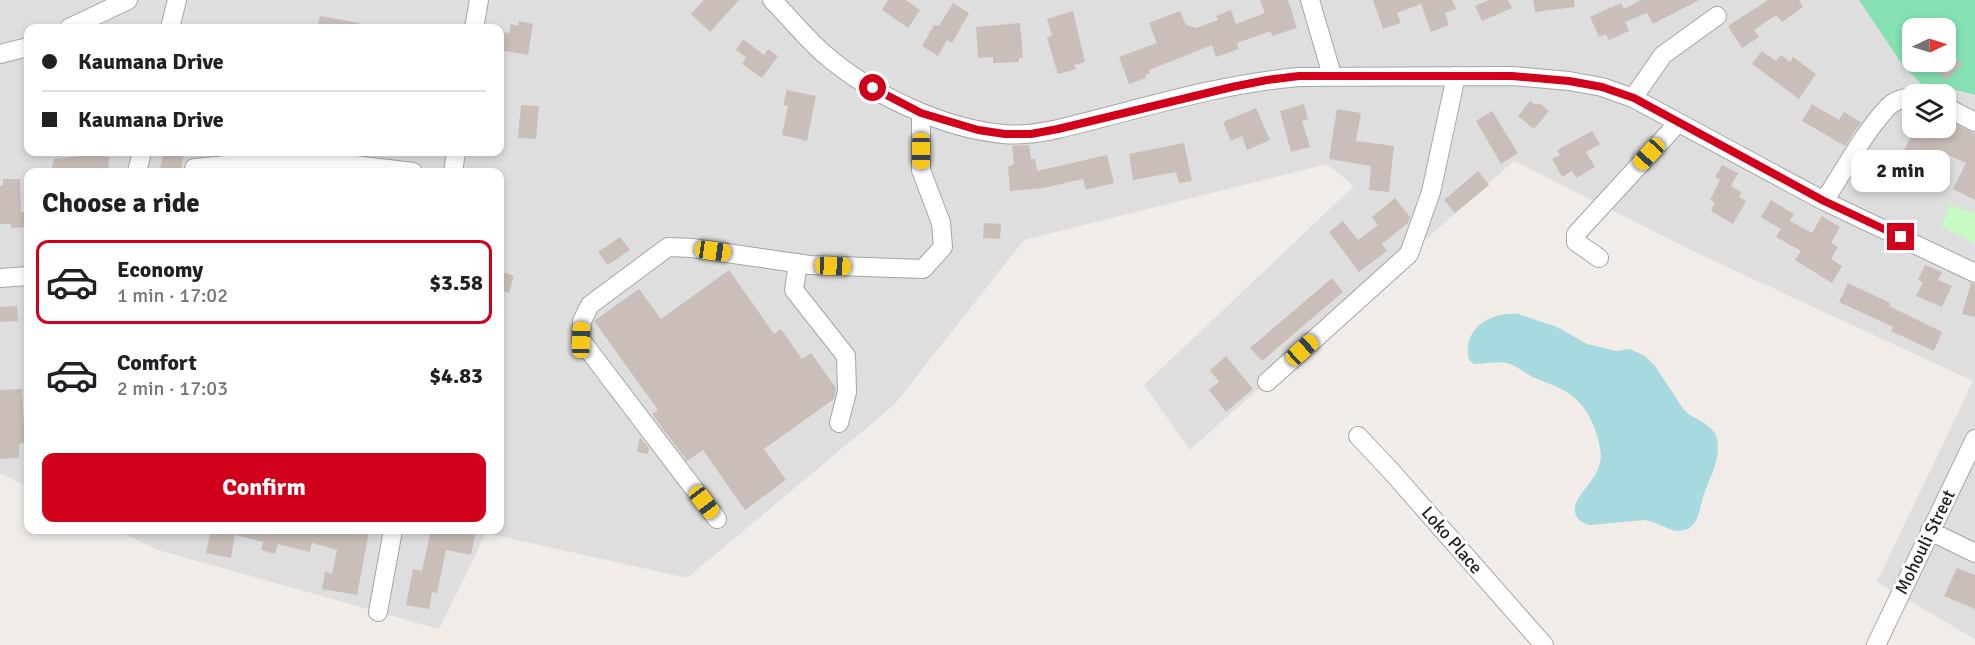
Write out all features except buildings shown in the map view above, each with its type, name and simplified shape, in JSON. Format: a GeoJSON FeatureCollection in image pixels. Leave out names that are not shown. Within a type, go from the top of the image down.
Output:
{"type":"FeatureCollection","features":[{"type":"Feature","properties":{"kind":"street"},"geometry":{"type":"LineString","coordinates":[[77,24],[128,0]]}},
{"type":"Feature","properties":{"kind":"street"},"geometry":{"type":"LineString","coordinates":[[171,24],[177,0]]}},
{"type":"Feature","properties":{"kind":"street"},"geometry":{"type":"LineString","coordinates":[[475,24],[479,0]]}},
{"type":"Feature","properties":{"kind":"street"},"geometry":{"type":"LineString","coordinates":[[773,0],[822,52],[856,79],[921,113],[978,130],[1005,134],[1031,134],[1058,129],[1255,82],[1299,76],[1512,76],[1569,81],[1602,87],[1634,98],[1824,201],[1975,273]]}},
{"type":"Feature","properties":{"kind":"street"},"geometry":{"type":"LineString","coordinates":[[1310,0],[1332,75]]}},
{"type":"Feature","properties":{"kind":"street"},"geometry":{"type":"LineString","coordinates":[[1634,98],[1663,55],[1717,16]]}},
{"type":"Feature","properties":{"kind":"street"},"geometry":{"type":"LineString","coordinates":[[0,54],[24,48]]}},
{"type":"Feature","properties":{"kind":"street"},"geometry":{"type":"LineString","coordinates":[[1267,382],[1409,254],[1431,192],[1456,76]]}},
{"type":"Feature","properties":{"kind":"street"},"geometry":{"type":"LineString","coordinates":[[1824,201],[1888,106],[1902,99]]}},
{"type":"Feature","properties":{"kind":"street"},"geometry":{"type":"LineString","coordinates":[[1956,112],[1975,122]]}},
{"type":"Feature","properties":{"kind":"street"},"geometry":{"type":"LineString","coordinates":[[717,519],[581,340],[582,321],[590,305],[668,247],[692,248],[798,263],[923,269],[943,247],[941,223],[921,170],[921,113]]}},
{"type":"Feature","properties":{"kind":"street"},"geometry":{"type":"LineString","coordinates":[[1599,258],[1576,242],[1576,234],[1678,123]]}},
{"type":"Feature","properties":{"kind":"street"},"geometry":{"type":"LineString","coordinates":[[194,168],[282,160],[313,160],[380,168]]}},
{"type":"Feature","properties":{"kind":"street"},"geometry":{"type":"LineString","coordinates":[[798,263],[794,290],[846,356],[847,392],[839,423]]}},
{"type":"Feature","properties":{"kind":"street"},"geometry":{"type":"LineString","coordinates":[[0,278],[24,276]]}},
{"type":"Feature","properties":{"kind":"street","name":"Loko Place"},"geometry":{"type":"LineString","coordinates":[[1358,436],[1544,645]]}},
{"type":"Feature","properties":{"kind":"street","name":"Mohouli Street"},"geometry":{"type":"LineString","coordinates":[[1876,645],[1975,440]]}},
{"type":"Feature","properties":{"kind":"street"},"geometry":{"type":"LineString","coordinates":[[1930,531],[1975,554]]}},
{"type":"Feature","properties":{"kind":"street"},"geometry":{"type":"LineString","coordinates":[[378,612],[392,534]]}},
{"type":"Feature","properties":{"kind":"shaded area"},"geometry":{"type":"Polygon","coordinates":[[[0,0],[1975,0],[1975,639],[1877,582],[1973,381],[1701,255],[1514,161],[1190,450],[1144,385],[1354,186],[1327,164],[1024,240],[894,405],[687,578],[490,534],[504,534],[504,168],[24,168],[24,485],[0,473],[0,0]]]}},
{"type":"Feature","properties":{"kind":"shaded area"},"geometry":{"type":"Polygon","coordinates":[[[124,534],[486,534],[439,629],[158,550],[124,534]]]}},
{"type":"Feature","properties":{"kind":"green space"},"geometry":{"type":"Polygon","coordinates":[[[1859,0],[1975,0],[1975,95],[1956,90],[1956,84],[1921,84],[1910,72],[1956,72],[1956,18],[1902,18],[1902,64],[1859,0]]]}},
{"type":"Feature","properties":{"kind":"green space"},"geometry":{"type":"Polygon","coordinates":[[[1950,205],[1975,213],[1975,244],[1941,226],[1950,205]]]}},
{"type":"Feature","properties":{"kind":"water"},"geometry":{"type":"Polygon","coordinates":[[[1518,314],[1557,327],[1587,344],[1616,351],[1630,349],[1645,356],[1655,366],[1684,410],[1714,432],[1718,443],[1717,458],[1698,515],[1690,528],[1680,531],[1645,520],[1590,525],[1579,520],[1575,513],[1575,505],[1598,470],[1601,456],[1595,430],[1583,406],[1555,386],[1507,363],[1474,364],[1469,360],[1470,339],[1480,324],[1498,316],[1518,314]]]}},
{"type":"Feature","properties":{"kind":"route"},"geometry":{"type":"LineString","coordinates":[[873,88],[921,113],[978,130],[1005,134],[1031,134],[1232,87],[1299,76],[1512,76],[1569,81],[1602,87],[1634,98],[1824,201],[1901,237]]}}]}
